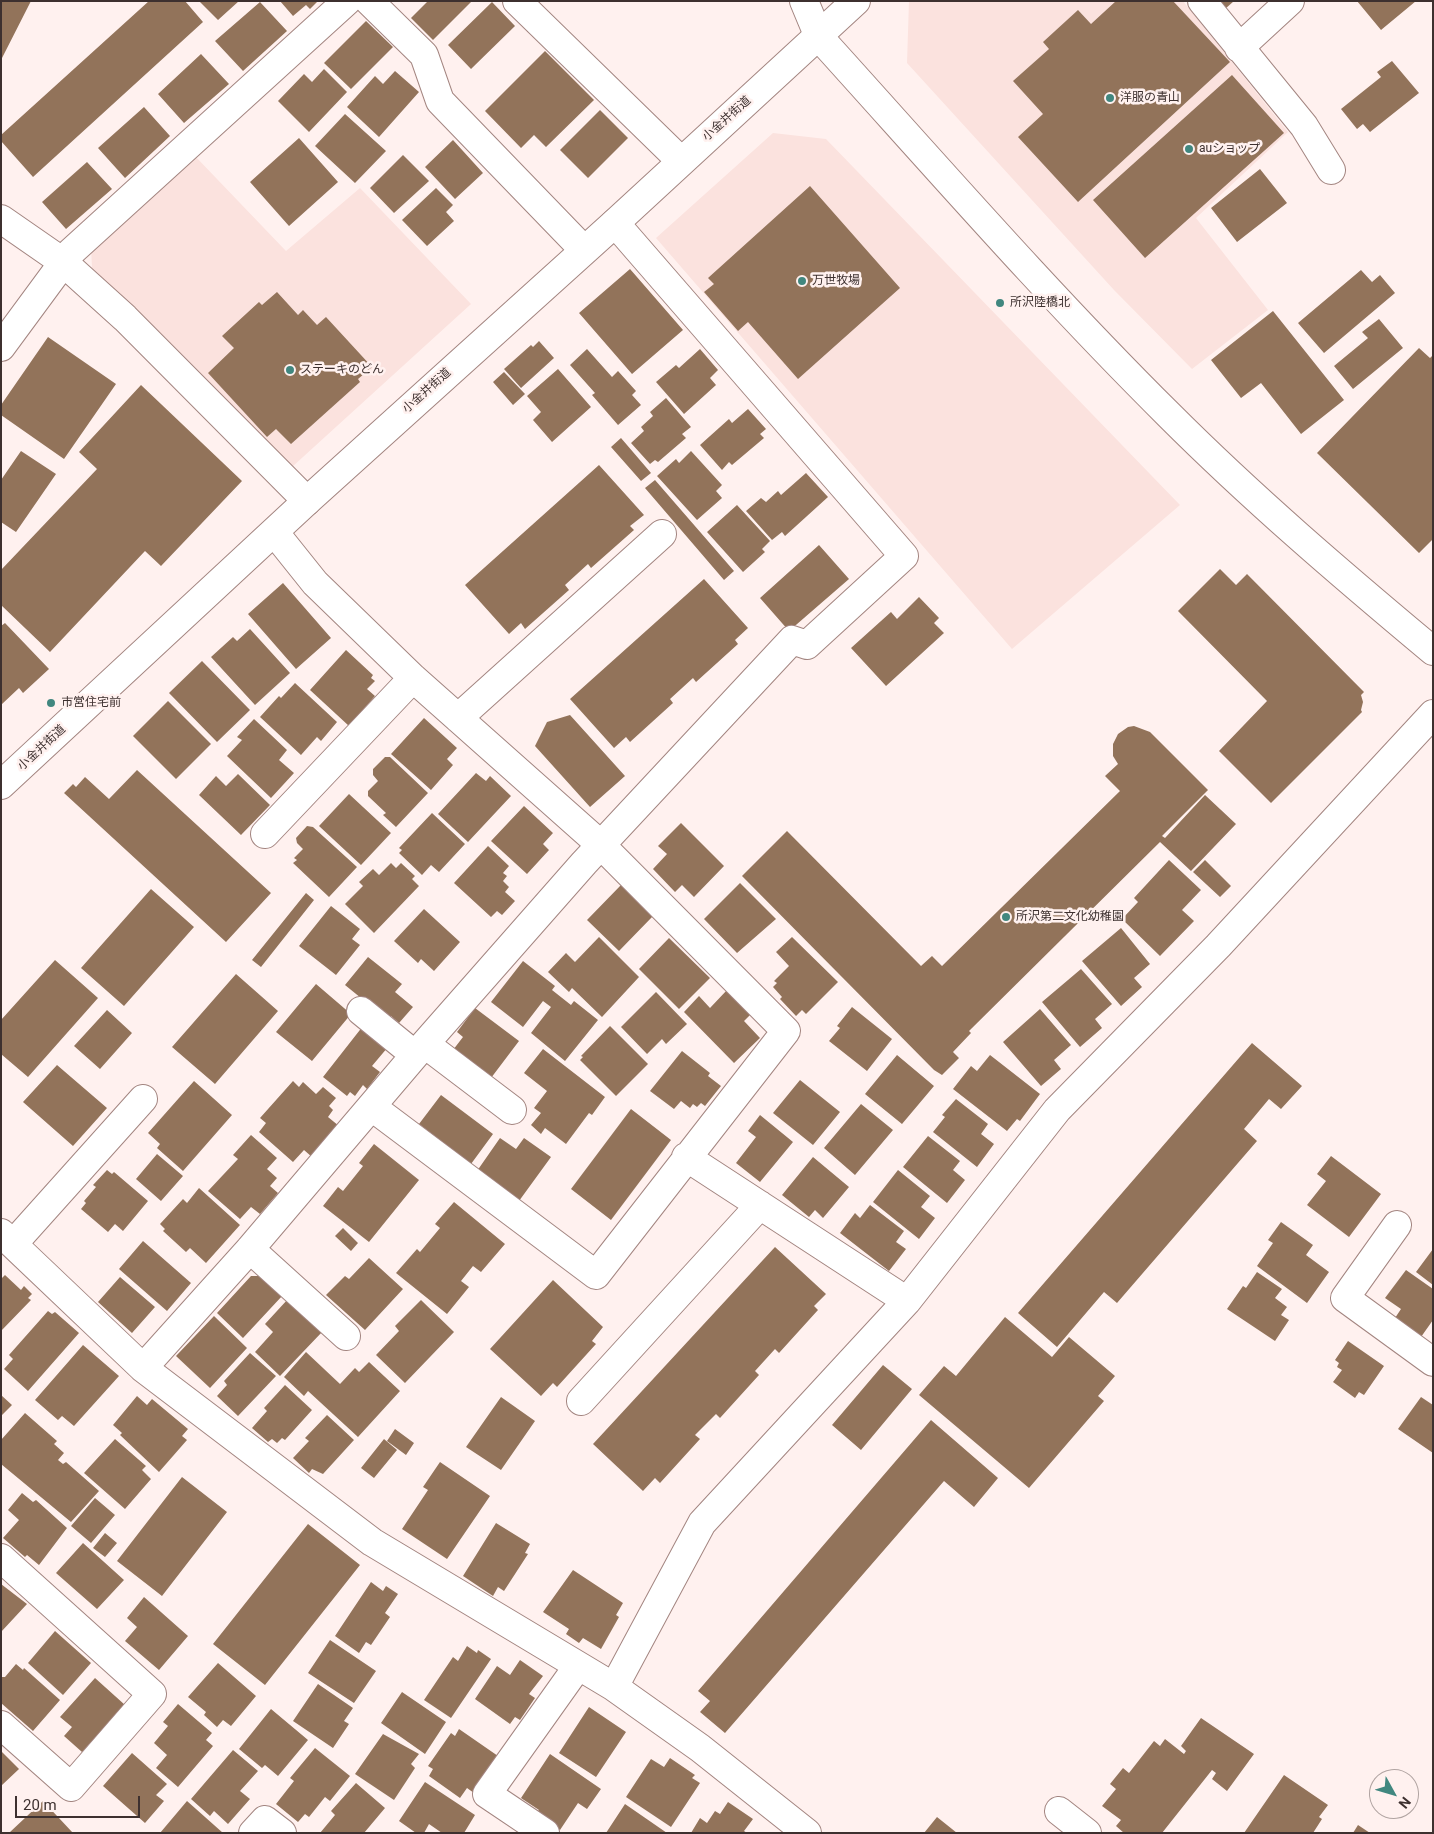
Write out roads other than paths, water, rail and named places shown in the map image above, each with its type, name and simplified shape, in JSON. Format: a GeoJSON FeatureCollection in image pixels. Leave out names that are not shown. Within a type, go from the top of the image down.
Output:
{"type":"FeatureCollection","features":[{"type":"Feature","properties":{"kind":"street"},"geometry":{"type":"LineString","coordinates":[[1,347],[71,252],[347,1]]}},
{"type":"Feature","properties":{"kind":"street"},"geometry":{"type":"LineString","coordinates":[[369,1],[424,55],[440,102],[584,250]]}},
{"type":"Feature","properties":{"kind":"street"},"geometry":{"type":"LineString","coordinates":[[517,1],[681,161]]}},
{"type":"Feature","properties":{"kind":"street"},"geometry":{"type":"LineString","coordinates":[[804,1],[819,36],[1067,312],[1170,416],[1297,537],[1433,652]]}},
{"type":"Feature","properties":{"kind":"street","name":"小金井街道"},"geometry":{"type":"LineString","coordinates":[[1,785],[275,533],[307,501],[616,223],[856,1]]}},
{"type":"Feature","properties":{"kind":"street"},"geometry":{"type":"LineString","coordinates":[[1202,1],[1304,126],[1332,170]]}},
{"type":"Feature","properties":{"kind":"street"},"geometry":{"type":"LineString","coordinates":[[1240,48],[1290,1]]}},
{"type":"Feature","properties":{"kind":"street"},"geometry":{"type":"LineString","coordinates":[[1,219],[63,262],[125,318],[307,501]]}},
{"type":"Feature","properties":{"kind":"street"},"geometry":{"type":"LineString","coordinates":[[143,1368],[250,1249],[420,1049],[601,845],[792,640],[808,645],[904,556],[616,223]]}},
{"type":"Feature","properties":{"kind":"street"},"geometry":{"type":"LineString","coordinates":[[275,533],[315,583],[413,678],[601,845],[786,1031],[596,1275],[372,1107]]}},
{"type":"Feature","properties":{"kind":"street"},"geometry":{"type":"LineString","coordinates":[[458,718],[662,534]]}},
{"type":"Feature","properties":{"kind":"street"},"geometry":{"type":"LineString","coordinates":[[265,834],[413,678]]}},
{"type":"Feature","properties":{"kind":"street"},"geometry":{"type":"LineString","coordinates":[[614,1687],[702,1523],[907,1301],[1057,1110],[1218,946],[1433,714]]}},
{"type":"Feature","properties":{"kind":"street"},"geometry":{"type":"LineString","coordinates":[[361,1011],[512,1110]]}},
{"type":"Feature","properties":{"kind":"street"},"geometry":{"type":"LineString","coordinates":[[143,1099],[7,1239],[143,1368],[372,1542],[614,1687],[700,1748],[798,1830]]}},
{"type":"Feature","properties":{"kind":"street"},"geometry":{"type":"LineString","coordinates":[[686,1157],[907,1301]]}},
{"type":"Feature","properties":{"kind":"street"},"geometry":{"type":"LineString","coordinates":[[581,1401],[760,1206]]}},
{"type":"Feature","properties":{"kind":"street"},"geometry":{"type":"LineString","coordinates":[[1397,1225],[1345,1298],[1433,1362]]}},
{"type":"Feature","properties":{"kind":"street"},"geometry":{"type":"LineString","coordinates":[[250,1249],[346,1336]]}},
{"type":"Feature","properties":{"kind":"street"},"geometry":{"type":"LineString","coordinates":[[1,1558],[152,1694],[71,1787],[1,1725]]}},
{"type":"Feature","properties":{"kind":"street"},"geometry":{"type":"LineString","coordinates":[[544,1833],[487,1794],[578,1666]]}},
{"type":"Feature","properties":{"kind":"street"},"geometry":{"type":"LineString","coordinates":[[1059,1811],[1087,1833]]}},
{"type":"Feature","properties":{"kind":"street"},"geometry":{"type":"LineString","coordinates":[[253,1833],[265,1820],[282,1833]]}},
{"type":"Feature","properties":{"kind":"place","name":"洋服の青山"},"geometry":{"type":"Point","coordinates":[1110,98]}},
{"type":"Feature","properties":{"kind":"place","name":"auショップ"},"geometry":{"type":"Point","coordinates":[1189,149]}},
{"type":"Feature","properties":{"kind":"place","name":"万世牧場"},"geometry":{"type":"Point","coordinates":[802,281]}},
{"type":"Feature","properties":{"kind":"place","name":"所沢陸橋北"},"geometry":{"type":"Point","coordinates":[1000,303]}},
{"type":"Feature","properties":{"kind":"place","name":"ステーキのどん"},"geometry":{"type":"Point","coordinates":[290,370]}},
{"type":"Feature","properties":{"kind":"place","name":"市営住宅前"},"geometry":{"type":"Point","coordinates":[51,703]}},
{"type":"Feature","properties":{"kind":"place","name":"所沢第二文化幼稚園"},"geometry":{"type":"Point","coordinates":[1006,917]}}]}
